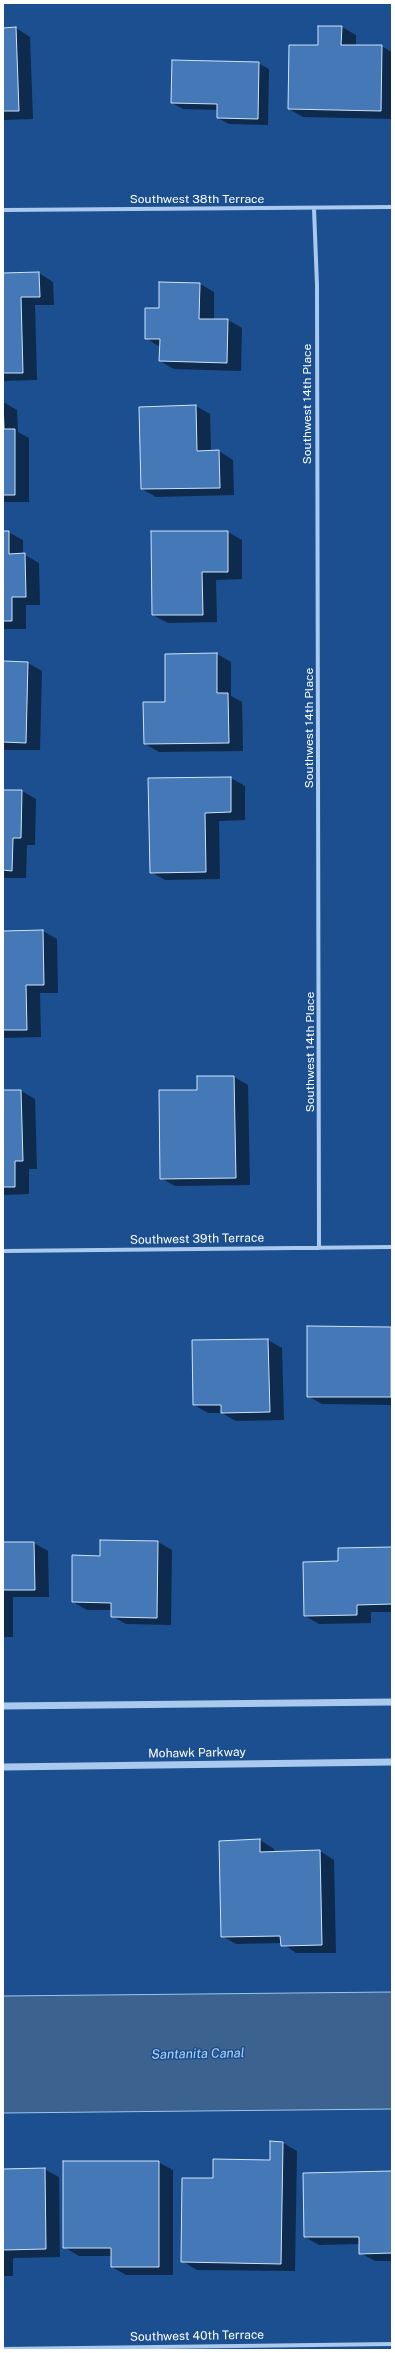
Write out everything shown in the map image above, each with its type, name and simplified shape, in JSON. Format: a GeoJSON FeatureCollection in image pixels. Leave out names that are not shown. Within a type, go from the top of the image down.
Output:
{"type":"FeatureCollection","features":[{"type":"Feature","properties":{"kind":"street","name":"Southwest 38th Terrace"},"geometry":{"type":"LineString","coordinates":[[3,210],[392,208]]}},
{"type":"Feature","properties":{"kind":"street","name":"Southwest 14th Place"},"geometry":{"type":"LineString","coordinates":[[314,209],[317,301],[319,1248]]}},
{"type":"Feature","properties":{"kind":"street","name":"Southwest 39th Terrace"},"geometry":{"type":"LineString","coordinates":[[3,1251],[392,1247]]}},
{"type":"Feature","properties":{"kind":"street"},"geometry":{"type":"LineString","coordinates":[[3,1706],[392,1702]]}},
{"type":"Feature","properties":{"kind":"street","name":"Mohawk Parkway"},"geometry":{"type":"LineString","coordinates":[[3,1767],[392,1762]]}},
{"type":"Feature","properties":{"kind":"street"},"geometry":{"type":"LineString","coordinates":[[334,2344],[334,2350]]}},
{"type":"Feature","properties":{"kind":"street","name":"Southwest 40th Terrace"},"geometry":{"type":"LineString","coordinates":[[3,2349],[392,2344]]}},
{"type":"Feature","properties":{"kind":"water","name":"Santanita Canal"},"geometry":{"type":"Polygon","coordinates":[[[392,1992],[392,2109],[3,2113],[3,1996],[392,1992]]]}},
{"type":"Feature","properties":{"kind":"building"},"geometry":{"type":"Polygon","coordinates":[[[318,26],[342,26],[341,45],[382,45],[381,111],[288,109],[289,45],[318,45],[318,26]]]}},
{"type":"Feature","properties":{"kind":"building"},"geometry":{"type":"Polygon","coordinates":[[[16,27],[19,111],[3,111],[3,28],[16,27]]]}},
{"type":"Feature","properties":{"kind":"building"},"geometry":{"type":"Polygon","coordinates":[[[172,60],[259,62],[258,119],[217,118],[217,104],[171,103],[172,60]]]}},
{"type":"Feature","properties":{"kind":"building"},"geometry":{"type":"Polygon","coordinates":[[[39,272],[40,297],[21,297],[23,373],[3,373],[3,273],[39,272]]]}},
{"type":"Feature","properties":{"kind":"building"},"geometry":{"type":"Polygon","coordinates":[[[159,282],[200,283],[199,319],[228,319],[227,363],[159,361],[160,339],[145,339],[145,308],[159,308],[159,282]]]}},
{"type":"Feature","properties":{"kind":"building"},"geometry":{"type":"Polygon","coordinates":[[[3,401],[4,429],[15,429],[15,495],[3,495],[3,401]]]}},
{"type":"Feature","properties":{"kind":"building"},"geometry":{"type":"Polygon","coordinates":[[[196,405],[197,451],[219,450],[220,488],[141,489],[139,407],[196,405]]]}},
{"type":"Feature","properties":{"kind":"building"},"geometry":{"type":"Polygon","coordinates":[[[3,531],[9,531],[9,554],[25,553],[26,597],[12,597],[12,621],[3,621],[3,531]]]}},
{"type":"Feature","properties":{"kind":"building"},"geometry":{"type":"Polygon","coordinates":[[[151,531],[228,531],[228,572],[202,572],[203,615],[152,615],[151,531]]]}},
{"type":"Feature","properties":{"kind":"building"},"geometry":{"type":"Polygon","coordinates":[[[217,653],[217,693],[228,693],[229,743],[144,744],[143,702],[165,702],[165,654],[217,653]]]}},
{"type":"Feature","properties":{"kind":"building"},"geometry":{"type":"Polygon","coordinates":[[[3,661],[28,662],[26,743],[3,742],[3,661]]]}},
{"type":"Feature","properties":{"kind":"building"},"geometry":{"type":"Polygon","coordinates":[[[231,777],[231,812],[205,813],[206,872],[150,873],[148,778],[231,777]]]}},
{"type":"Feature","properties":{"kind":"building"},"geometry":{"type":"Polygon","coordinates":[[[3,790],[22,790],[21,838],[13,838],[12,871],[3,870],[3,790]]]}},
{"type":"Feature","properties":{"kind":"building"},"geometry":{"type":"Polygon","coordinates":[[[43,930],[44,985],[26,985],[27,1030],[3,1030],[3,931],[43,930]]]}},
{"type":"Feature","properties":{"kind":"building"},"geometry":{"type":"Polygon","coordinates":[[[197,1076],[234,1076],[236,1178],[160,1179],[159,1090],[197,1090],[197,1076]]]}},
{"type":"Feature","properties":{"kind":"building"},"geometry":{"type":"Polygon","coordinates":[[[3,1090],[21,1090],[23,1161],[15,1161],[15,1187],[3,1187],[3,1090]]]}},
{"type":"Feature","properties":{"kind":"building"},"geometry":{"type":"Polygon","coordinates":[[[307,1326],[391,1327],[391,1397],[307,1397],[307,1326]]]}},
{"type":"Feature","properties":{"kind":"building"},"geometry":{"type":"Polygon","coordinates":[[[268,1339],[270,1412],[221,1413],[221,1405],[193,1405],[192,1340],[268,1339]]]}},
{"type":"Feature","properties":{"kind":"building"},"geometry":{"type":"Polygon","coordinates":[[[100,1540],[158,1541],[157,1618],[111,1617],[111,1603],[72,1602],[72,1555],[100,1556],[100,1540]]]}},
{"type":"Feature","properties":{"kind":"building"},"geometry":{"type":"Polygon","coordinates":[[[3,1542],[34,1542],[35,1590],[3,1590],[3,1542]]]}},
{"type":"Feature","properties":{"kind":"building"},"geometry":{"type":"Polygon","coordinates":[[[392,1547],[392,1604],[357,1605],[357,1615],[304,1616],[303,1562],[338,1561],[338,1548],[392,1547]]]}},
{"type":"Feature","properties":{"kind":"building"},"geometry":{"type":"Polygon","coordinates":[[[260,1839],[260,1852],[320,1850],[322,1945],[281,1946],[280,1936],[221,1937],[219,1841],[260,1839]]]}},
{"type":"Feature","properties":{"kind":"building"},"geometry":{"type":"Polygon","coordinates":[[[270,2141],[283,2142],[281,2264],[181,2262],[182,2178],[213,2178],[213,2159],[270,2160],[270,2141]]]}},
{"type":"Feature","properties":{"kind":"building"},"geometry":{"type":"Polygon","coordinates":[[[63,2161],[159,2161],[159,2267],[111,2267],[111,2248],[63,2248],[63,2161]]]}},
{"type":"Feature","properties":{"kind":"building"},"geometry":{"type":"Polygon","coordinates":[[[45,2168],[46,2249],[3,2250],[3,2169],[45,2168]]]}},
{"type":"Feature","properties":{"kind":"building"},"geometry":{"type":"Polygon","coordinates":[[[392,2171],[392,2253],[359,2254],[359,2237],[304,2237],[303,2173],[392,2171]]]}}]}
